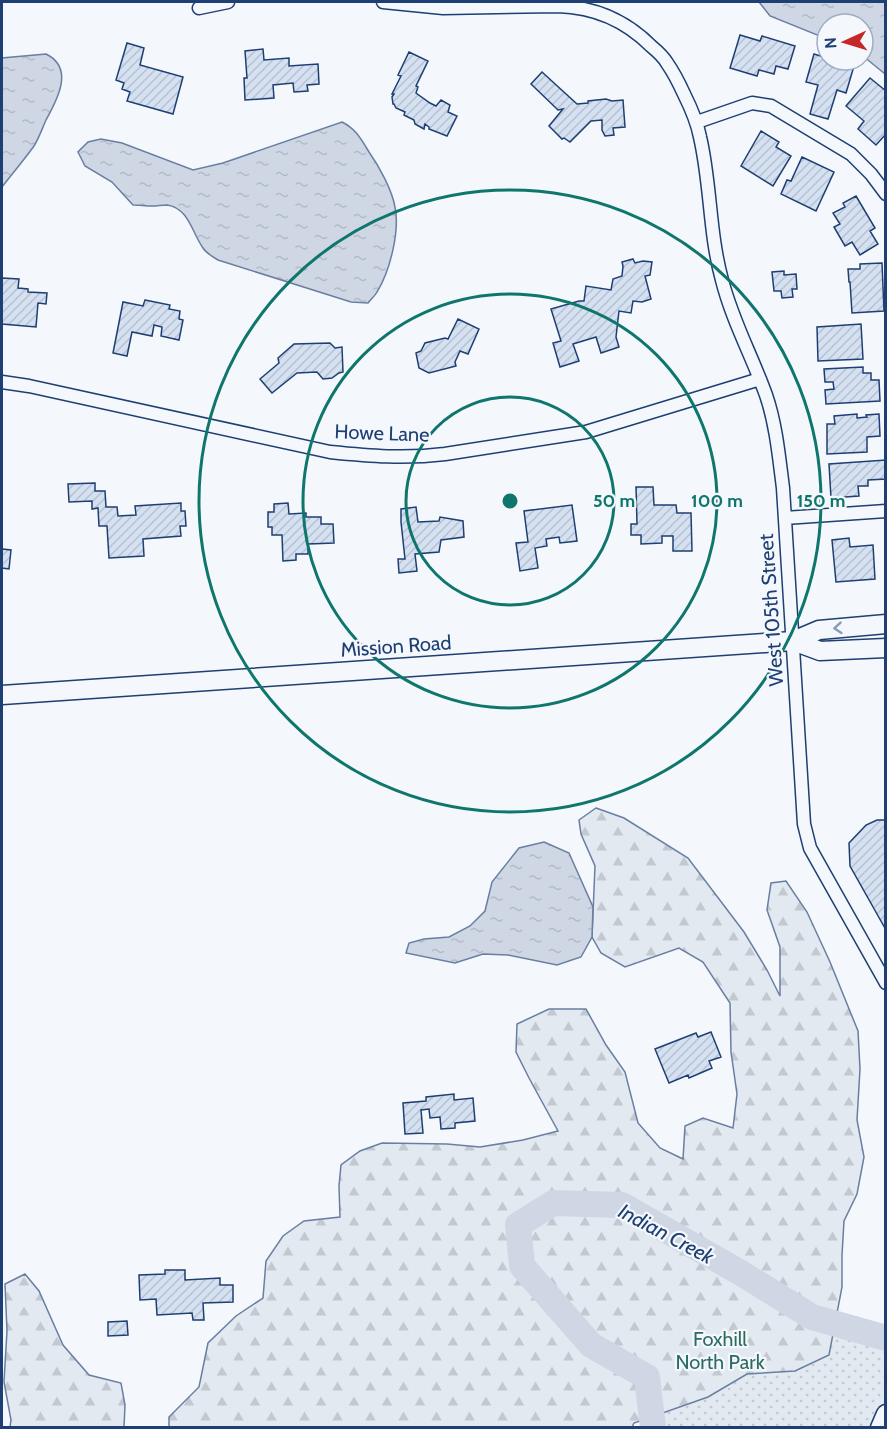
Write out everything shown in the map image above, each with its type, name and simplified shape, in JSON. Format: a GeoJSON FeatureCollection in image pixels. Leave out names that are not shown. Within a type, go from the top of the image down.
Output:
{"type":"FeatureCollection","features":[{"type":"Feature","properties":{"kind":"main road","name":"Mission Road"},"geometry":{"type":"LineString","coordinates":[[2,695],[793,641],[819,630],[885,624]]}},
{"type":"Feature","properties":{"kind":"main road","name":"Mission Road"},"geometry":{"type":"LineString","coordinates":[[793,641],[820,651],[885,648]]}},
{"type":"Feature","properties":{"kind":"main road"},"geometry":{"type":"LineString","coordinates":[[880,1428],[885,1414]]}},
{"type":"Feature","properties":{"kind":"street"},"geometry":{"type":"LineString","coordinates":[[199,8],[228,2]]}},
{"type":"Feature","properties":{"kind":"street","name":"West 105th Street"},"geometry":{"type":"LineString","coordinates":[[383,2],[443,8],[558,6],[588,9],[616,19],[642,37],[665,60],[680,86],[697,123],[704,157],[715,252],[722,282],[733,316],[769,405],[777,442],[783,488],[804,824],[810,848],[885,983]]}},
{"type":"Feature","properties":{"kind":"street"},"geometry":{"type":"LineString","coordinates":[[697,123],[752,103],[771,106],[851,154],[871,174],[885,194]]}},
{"type":"Feature","properties":{"kind":"street","name":"Howe Lane"},"geometry":{"type":"LineString","coordinates":[[2,382],[330,452],[397,458],[445,454],[586,432],[760,379]]}},
{"type":"Feature","properties":{"kind":"street"},"geometry":{"type":"LineString","coordinates":[[785,518],[885,511]]}},
{"type":"Feature","properties":{"kind":"green space","name":"Foxhill North Park"},"geometry":{"type":"Polygon","coordinates":[[[596,808],[624,818],[688,858],[744,932],[780,996],[780,947],[767,910],[771,883],[786,881],[807,912],[830,962],[858,1031],[860,1069],[857,1120],[864,1157],[857,1194],[844,1221],[842,1287],[829,1355],[795,1371],[747,1374],[708,1397],[634,1423],[632,1427],[169,1428],[169,1417],[199,1387],[208,1343],[236,1316],[263,1298],[266,1261],[283,1236],[304,1221],[340,1217],[341,1165],[360,1151],[382,1143],[480,1147],[558,1131],[516,1052],[517,1024],[549,1009],[586,1009],[606,1045],[625,1072],[638,1123],[660,1148],[683,1159],[685,1126],[703,1118],[733,1128],[737,1094],[731,1052],[730,1003],[703,962],[679,948],[625,967],[601,953],[592,937],[595,866],[581,834],[579,820],[596,808]]]}},
{"type":"Feature","properties":{"kind":"green space"},"geometry":{"type":"Polygon","coordinates":[[[25,1274],[39,1291],[63,1345],[89,1375],[121,1383],[125,1405],[124,1427],[10,1427],[11,1420],[4,1382],[7,1331],[5,1284],[25,1274]]]}},
{"type":"Feature","properties":{"kind":"green space","name":"Foxhill North Park"},"geometry":{"type":"Polygon","coordinates":[[[812,1317],[885,1338],[885,1427],[653,1427],[647,1377],[812,1317]]]}},
{"type":"Feature","properties":{"kind":"water"},"geometry":{"type":"Polygon","coordinates":[[[759,2],[885,2],[885,74],[875,66],[875,12],[815,12],[815,34],[770,16],[759,2]]]}},
{"type":"Feature","properties":{"kind":"water"},"geometry":{"type":"Polygon","coordinates":[[[46,54],[60,67],[61,85],[34,146],[2,187],[2,58],[46,54]]]}},
{"type":"Feature","properties":{"kind":"water"},"geometry":{"type":"Polygon","coordinates":[[[342,122],[358,135],[373,158],[388,186],[395,207],[395,239],[390,262],[382,283],[368,303],[351,302],[218,260],[204,250],[189,222],[180,211],[167,205],[133,205],[112,182],[85,166],[78,152],[88,142],[101,139],[122,143],[193,170],[223,163],[342,122]]]}},
{"type":"Feature","properties":{"kind":"water"},"geometry":{"type":"Polygon","coordinates":[[[544,842],[569,853],[593,907],[592,937],[581,957],[557,965],[508,955],[483,954],[455,963],[406,953],[409,943],[449,937],[470,926],[485,911],[492,882],[519,848],[544,842]]]}},
{"type":"Feature","properties":{"kind":"building"},"geometry":{"type":"Polygon","coordinates":[[[740,35],[760,41],[762,36],[795,46],[788,69],[776,66],[774,74],[759,70],[757,76],[730,68],[740,35]]]}},
{"type":"Feature","properties":{"kind":"building"},"geometry":{"type":"Polygon","coordinates":[[[127,43],[144,48],[140,65],[183,77],[173,114],[127,101],[130,92],[122,89],[124,83],[116,80],[127,43]]]}},
{"type":"Feature","properties":{"kind":"building"},"geometry":{"type":"Polygon","coordinates":[[[263,49],[264,60],[289,58],[289,66],[318,64],[319,84],[307,85],[308,91],[294,92],[293,83],[273,85],[274,98],[245,100],[244,78],[247,78],[245,51],[263,49]]]}},
{"type":"Feature","properties":{"kind":"building"},"geometry":{"type":"Polygon","coordinates":[[[409,52],[428,61],[416,86],[418,87],[416,93],[436,106],[441,100],[450,105],[448,112],[457,116],[447,136],[429,129],[425,124],[424,129],[415,124],[414,120],[404,115],[405,112],[393,104],[394,94],[392,94],[409,52]]]}},
{"type":"Feature","properties":{"kind":"building"},"geometry":{"type":"Polygon","coordinates":[[[814,54],[815,72],[852,72],[846,93],[837,90],[828,119],[810,114],[818,85],[806,82],[814,54]]]}},
{"type":"Feature","properties":{"kind":"building"},"geometry":{"type":"Polygon","coordinates":[[[542,72],[577,104],[606,99],[623,100],[625,127],[613,128],[614,135],[605,136],[602,130],[602,120],[591,121],[570,142],[562,139],[549,126],[563,109],[558,110],[531,84],[542,72]]]}},
{"type":"Feature","properties":{"kind":"building"},"geometry":{"type":"Polygon","coordinates":[[[870,78],[886,91],[886,134],[876,145],[858,129],[864,121],[846,106],[870,78]]]}},
{"type":"Feature","properties":{"kind":"building"},"geometry":{"type":"Polygon","coordinates":[[[761,131],[779,142],[776,147],[791,156],[773,186],[741,166],[761,131]]]}},
{"type":"Feature","properties":{"kind":"building"},"geometry":{"type":"Polygon","coordinates":[[[802,157],[834,172],[816,211],[781,194],[787,180],[791,181],[802,157]]]}},
{"type":"Feature","properties":{"kind":"building"},"geometry":{"type":"Polygon","coordinates":[[[856,196],[875,228],[870,231],[878,244],[860,255],[852,242],[845,246],[834,227],[840,224],[833,213],[845,207],[843,203],[856,196]]]}},
{"type":"Feature","properties":{"kind":"building"},"geometry":{"type":"Polygon","coordinates":[[[633,259],[635,263],[652,262],[650,275],[645,276],[651,299],[642,302],[633,301],[631,313],[619,311],[616,337],[619,347],[601,353],[596,337],[573,344],[579,361],[560,367],[553,343],[561,341],[551,309],[584,301],[586,286],[611,290],[613,279],[622,276],[622,262],[633,259]]]}},
{"type":"Feature","properties":{"kind":"building"},"geometry":{"type":"Polygon","coordinates":[[[882,263],[884,311],[852,313],[848,269],[860,269],[860,264],[882,263]]]}},
{"type":"Feature","properties":{"kind":"building"},"geometry":{"type":"Polygon","coordinates":[[[784,271],[784,275],[796,274],[797,289],[792,289],[793,297],[782,298],[781,291],[774,291],[772,272],[784,271]]]}},
{"type":"Feature","properties":{"kind":"building"},"geometry":{"type":"Polygon","coordinates":[[[2,278],[19,279],[18,288],[28,289],[28,292],[47,293],[46,304],[38,303],[36,327],[2,324],[2,278]]]}},
{"type":"Feature","properties":{"kind":"building"},"geometry":{"type":"Polygon","coordinates":[[[145,300],[170,305],[169,309],[180,311],[179,319],[183,320],[179,340],[161,336],[162,327],[154,325],[152,336],[132,332],[127,356],[113,353],[123,302],[143,306],[145,300]]]}},
{"type":"Feature","properties":{"kind":"building"},"geometry":{"type":"Polygon","coordinates":[[[458,319],[479,329],[468,354],[460,351],[455,362],[456,366],[429,373],[419,368],[416,353],[421,351],[425,343],[448,339],[458,319]]]}},
{"type":"Feature","properties":{"kind":"building"},"geometry":{"type":"Polygon","coordinates":[[[861,324],[863,359],[818,361],[817,327],[861,324]]]}},
{"type":"Feature","properties":{"kind":"building"},"geometry":{"type":"Polygon","coordinates":[[[330,343],[335,348],[342,347],[343,372],[332,378],[323,379],[317,372],[297,373],[272,393],[260,379],[279,363],[278,358],[294,344],[330,343]]]}},
{"type":"Feature","properties":{"kind":"building"},"geometry":{"type":"Polygon","coordinates":[[[863,367],[863,373],[871,373],[871,380],[879,380],[880,401],[826,404],[825,390],[834,389],[833,382],[825,382],[824,369],[863,367]]]}},
{"type":"Feature","properties":{"kind":"building"},"geometry":{"type":"Polygon","coordinates":[[[857,414],[857,418],[879,414],[880,436],[867,437],[867,452],[827,454],[827,424],[835,424],[834,416],[857,414]]]}},
{"type":"Feature","properties":{"kind":"building"},"geometry":{"type":"Polygon","coordinates":[[[886,460],[886,479],[868,480],[868,486],[858,486],[859,496],[831,498],[829,464],[886,460]]]}},
{"type":"Feature","properties":{"kind":"building"},"geometry":{"type":"Polygon","coordinates":[[[95,483],[95,491],[105,491],[106,507],[117,507],[118,516],[136,515],[135,506],[181,503],[181,511],[185,511],[186,526],[180,526],[181,536],[143,539],[144,556],[109,558],[107,526],[99,526],[98,508],[92,509],[92,501],[69,502],[68,484],[95,483]]]}},
{"type":"Feature","properties":{"kind":"building"},"geometry":{"type":"Polygon","coordinates":[[[636,487],[653,487],[654,505],[676,505],[677,513],[691,513],[692,551],[673,551],[673,536],[662,536],[662,543],[641,544],[641,535],[631,535],[631,524],[637,524],[636,487]]]}},
{"type":"Feature","properties":{"kind":"building"},"geometry":{"type":"Polygon","coordinates":[[[288,503],[289,514],[306,513],[306,517],[321,517],[321,524],[333,524],[334,543],[308,544],[308,554],[296,554],[296,560],[283,561],[282,535],[272,535],[272,527],[268,527],[268,512],[274,512],[274,504],[288,503]]]}},
{"type":"Feature","properties":{"kind":"building"},"geometry":{"type":"Polygon","coordinates":[[[572,505],[577,541],[560,543],[559,537],[546,539],[547,546],[535,548],[538,568],[520,571],[516,543],[528,542],[524,511],[572,505]]]}},
{"type":"Feature","properties":{"kind":"building"},"geometry":{"type":"Polygon","coordinates":[[[416,507],[418,522],[439,521],[440,517],[463,521],[464,537],[441,540],[439,552],[415,554],[417,571],[399,573],[398,559],[405,559],[401,509],[416,507]]]}},
{"type":"Feature","properties":{"kind":"building"},"geometry":{"type":"Polygon","coordinates":[[[849,538],[850,547],[873,545],[875,579],[836,582],[832,540],[849,538]]]}},
{"type":"Feature","properties":{"kind":"building"},"geometry":{"type":"Polygon","coordinates":[[[2,549],[11,550],[9,569],[2,568],[2,549]]]}},
{"type":"Feature","properties":{"kind":"building"},"geometry":{"type":"Polygon","coordinates":[[[877,820],[886,820],[886,930],[850,866],[849,843],[866,825],[877,820]]]}},
{"type":"Feature","properties":{"kind":"building"},"geometry":{"type":"Polygon","coordinates":[[[711,1032],[721,1057],[709,1061],[712,1068],[689,1078],[688,1075],[669,1083],[655,1049],[696,1033],[698,1037],[711,1032]]]}},
{"type":"Feature","properties":{"kind":"building"},"geometry":{"type":"Polygon","coordinates":[[[454,1094],[454,1100],[473,1098],[475,1121],[455,1123],[455,1128],[441,1129],[440,1117],[430,1118],[429,1109],[421,1110],[423,1133],[405,1134],[403,1103],[426,1101],[426,1097],[454,1094]]]}},
{"type":"Feature","properties":{"kind":"building"},"geometry":{"type":"Polygon","coordinates":[[[165,1270],[185,1270],[185,1280],[220,1278],[220,1285],[233,1285],[233,1302],[203,1303],[204,1320],[193,1320],[192,1313],[157,1315],[156,1299],[140,1300],[139,1275],[165,1274],[165,1270]]]}},
{"type":"Feature","properties":{"kind":"building"},"geometry":{"type":"Polygon","coordinates":[[[127,1321],[128,1335],[108,1336],[108,1322],[127,1321]]]}},
{"type":"Feature","properties":{"kind":"waterway","name":"Indian Creek"},"geometry":{"type":"LineString","coordinates":[[653,1428],[647,1377],[591,1345],[522,1266],[518,1225],[553,1203],[622,1205],[741,1273],[812,1317],[886,1338]]}}]}
